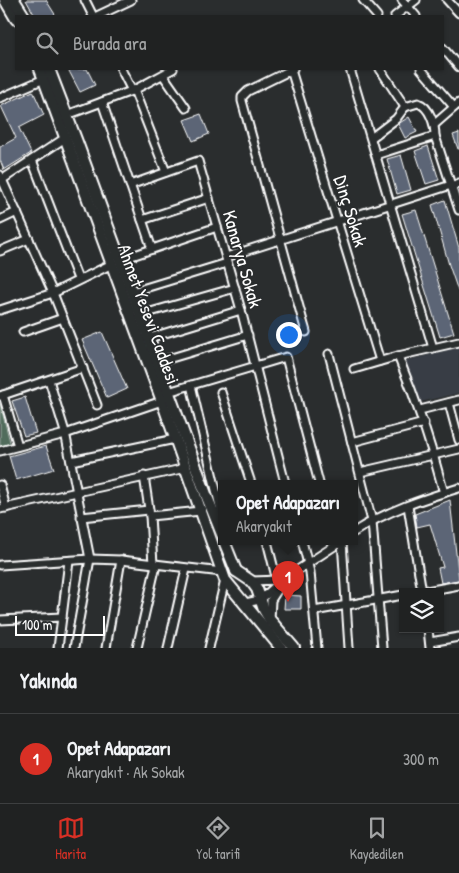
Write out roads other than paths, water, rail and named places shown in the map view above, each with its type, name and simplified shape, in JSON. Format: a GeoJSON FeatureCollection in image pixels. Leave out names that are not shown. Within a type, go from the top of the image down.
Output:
{"type":"FeatureCollection","features":[{"type":"Feature","properties":{"kind":"main road"},"geometry":{"type":"LineString","coordinates":[[5,0],[15,18]]}},
{"type":"Feature","properties":{"kind":"main road"},"geometry":{"type":"LineString","coordinates":[[14,0],[23,15]]}},
{"type":"Feature","properties":{"kind":"main road","name":"Ahmet Yesevi Caddesi"},"geometry":{"type":"LineString","coordinates":[[48,70],[67,115],[116,262],[191,468],[201,511],[223,576]]}},
{"type":"Feature","properties":{"kind":"main road","name":"Ahmet Yesevi Caddesi"},"geometry":{"type":"LineString","coordinates":[[42,74],[65,138],[116,262],[132,292],[158,362],[175,439],[217,513]]}},
{"type":"Feature","properties":{"kind":"main road"},"geometry":{"type":"LineString","coordinates":[[226,545],[236,571],[251,581],[257,589],[270,620],[294,648]]}},
{"type":"Feature","properties":{"kind":"main road"},"geometry":{"type":"LineString","coordinates":[[236,571],[223,576],[282,648]]}},
{"type":"Feature","properties":{"kind":"street"},"geometry":{"type":"LineString","coordinates":[[85,0],[94,15],[131,0]]}},
{"type":"Feature","properties":{"kind":"street"},"geometry":{"type":"LineString","coordinates":[[363,0],[375,15]]}},
{"type":"Feature","properties":{"kind":"street"},"geometry":{"type":"LineString","coordinates":[[402,0],[415,15]]}},
{"type":"Feature","properties":{"kind":"street"},"geometry":{"type":"LineString","coordinates":[[396,15],[416,0]]}},
{"type":"Feature","properties":{"kind":"street"},"geometry":{"type":"LineString","coordinates":[[447,0],[459,13]]}},
{"type":"Feature","properties":{"kind":"street"},"geometry":{"type":"LineString","coordinates":[[444,49],[459,67]]}},
{"type":"Feature","properties":{"kind":"street"},"geometry":{"type":"LineString","coordinates":[[122,70],[133,91],[166,172],[130,184]]}},
{"type":"Feature","properties":{"kind":"street"},"geometry":{"type":"LineString","coordinates":[[67,115],[133,91],[171,70]]}},
{"type":"Feature","properties":{"kind":"street"},"geometry":{"type":"LineString","coordinates":[[290,70],[248,91],[242,97],[242,100],[306,332]]}},
{"type":"Feature","properties":{"kind":"street","name":"Dinç Sokak"},"geometry":{"type":"LineString","coordinates":[[292,70],[380,361]]}},
{"type":"Feature","properties":{"kind":"street"},"geometry":{"type":"LineString","coordinates":[[350,70],[433,348]]}},
{"type":"Feature","properties":{"kind":"street"},"geometry":{"type":"LineString","coordinates":[[381,70],[405,107]]}},
{"type":"Feature","properties":{"kind":"street"},"geometry":{"type":"LineString","coordinates":[[422,70],[457,105],[435,124]]}},
{"type":"Feature","properties":{"kind":"street"},"geometry":{"type":"LineString","coordinates":[[0,98],[42,74]]}},
{"type":"Feature","properties":{"kind":"street"},"geometry":{"type":"LineString","coordinates":[[163,74],[186,108]]}},
{"type":"Feature","properties":{"kind":"street"},"geometry":{"type":"LineString","coordinates":[[102,102],[152,249]]}},
{"type":"Feature","properties":{"kind":"street"},"geometry":{"type":"LineString","coordinates":[[371,138],[396,119],[405,107],[418,103],[422,104],[435,124],[435,136],[459,210]]}},
{"type":"Feature","properties":{"kind":"street"},"geometry":{"type":"LineString","coordinates":[[376,155],[435,136]]}},
{"type":"Feature","properties":{"kind":"street"},"geometry":{"type":"LineString","coordinates":[[65,138],[1,179],[53,293],[97,405]]}},
{"type":"Feature","properties":{"kind":"street"},"geometry":{"type":"LineString","coordinates":[[32,160],[78,280]]}},
{"type":"Feature","properties":{"kind":"street","name":"Kanarya Sokak"},"geometry":{"type":"LineString","coordinates":[[166,172],[198,160],[248,335],[254,366],[284,480]]}},
{"type":"Feature","properties":{"kind":"street"},"geometry":{"type":"LineString","coordinates":[[132,292],[227,260],[280,239],[459,183]]}},
{"type":"Feature","properties":{"kind":"street"},"geometry":{"type":"LineString","coordinates":[[142,220],[208,198]]}},
{"type":"Feature","properties":{"kind":"street"},"geometry":{"type":"LineString","coordinates":[[0,220],[17,212]]}},
{"type":"Feature","properties":{"kind":"street"},"geometry":{"type":"LineString","coordinates":[[0,310],[53,293],[116,262],[217,227]]}},
{"type":"Feature","properties":{"kind":"street"},"geometry":{"type":"LineString","coordinates":[[0,251],[29,239]]}},
{"type":"Feature","properties":{"kind":"street"},"geometry":{"type":"LineString","coordinates":[[140,315],[235,288]]}},
{"type":"Feature","properties":{"kind":"street"},"geometry":{"type":"LineString","coordinates":[[149,338],[241,310]]}},
{"type":"Feature","properties":{"kind":"street"},"geometry":{"type":"LineString","coordinates":[[23,332],[62,318]]}},
{"type":"Feature","properties":{"kind":"street"},"geometry":{"type":"LineString","coordinates":[[158,362],[248,335]]}},
{"type":"Feature","properties":{"kind":"street"},"geometry":{"type":"LineString","coordinates":[[354,369],[398,356],[459,342]]}},
{"type":"Feature","properties":{"kind":"street"},"geometry":{"type":"LineString","coordinates":[[329,354],[372,521],[382,648]]}},
{"type":"Feature","properties":{"kind":"street"},"geometry":{"type":"LineString","coordinates":[[398,356],[420,410],[444,493]]}},
{"type":"Feature","properties":{"kind":"street"},"geometry":{"type":"LineString","coordinates":[[0,452],[65,434],[191,385],[286,357],[318,480]]}},
{"type":"Feature","properties":{"kind":"street"},"geometry":{"type":"LineString","coordinates":[[18,446],[2,396],[83,368]]}},
{"type":"Feature","properties":{"kind":"street"},"geometry":{"type":"LineString","coordinates":[[49,380],[65,434],[90,559],[74,648]]}},
{"type":"Feature","properties":{"kind":"street"},"geometry":{"type":"LineString","coordinates":[[191,385],[210,463],[217,513]]}},
{"type":"Feature","properties":{"kind":"street"},"geometry":{"type":"LineString","coordinates":[[221,392],[250,480]]}},
{"type":"Feature","properties":{"kind":"street"},"geometry":{"type":"LineString","coordinates":[[420,410],[459,400]]}},
{"type":"Feature","properties":{"kind":"street"},"geometry":{"type":"LineString","coordinates":[[449,403],[459,440]]}},
{"type":"Feature","properties":{"kind":"street"},"geometry":{"type":"LineString","coordinates":[[352,442],[424,423]]}},
{"type":"Feature","properties":{"kind":"street"},"geometry":{"type":"LineString","coordinates":[[71,461],[175,439]]}},
{"type":"Feature","properties":{"kind":"street"},"geometry":{"type":"LineString","coordinates":[[360,472],[459,449]]}},
{"type":"Feature","properties":{"kind":"street"},"geometry":{"type":"LineString","coordinates":[[0,485],[3,508],[210,463]]}},
{"type":"Feature","properties":{"kind":"street"},"geometry":{"type":"LineString","coordinates":[[137,648],[154,564],[144,476]]}},
{"type":"Feature","properties":{"kind":"street"},"geometry":{"type":"LineString","coordinates":[[358,530],[372,521],[408,506],[459,488]]}},
{"type":"Feature","properties":{"kind":"street"},"geometry":{"type":"LineString","coordinates":[[408,506],[421,588]]}},
{"type":"Feature","properties":{"kind":"street"},"geometry":{"type":"LineString","coordinates":[[81,517],[201,511]]}},
{"type":"Feature","properties":{"kind":"street"},"geometry":{"type":"LineString","coordinates":[[268,545],[281,580],[271,600],[270,620]]}},
{"type":"Feature","properties":{"kind":"street"},"geometry":{"type":"LineString","coordinates":[[303,545],[308,563],[317,648]]}},
{"type":"Feature","properties":{"kind":"street"},"geometry":{"type":"LineString","coordinates":[[244,602],[260,600],[281,580],[334,545]]}},
{"type":"Feature","properties":{"kind":"street"},"geometry":{"type":"LineString","coordinates":[[338,545],[349,648]]}},
{"type":"Feature","properties":{"kind":"street"},"geometry":{"type":"LineString","coordinates":[[0,565],[90,559],[122,560],[223,576],[209,648]]}},
{"type":"Feature","properties":{"kind":"street"},"geometry":{"type":"LineString","coordinates":[[106,648],[122,560]]}},
{"type":"Feature","properties":{"kind":"street"},"geometry":{"type":"LineString","coordinates":[[58,648],[69,561]]}},
{"type":"Feature","properties":{"kind":"street"},"geometry":{"type":"LineString","coordinates":[[168,648],[186,569]]}},
{"type":"Feature","properties":{"kind":"street"},"geometry":{"type":"LineString","coordinates":[[251,581],[281,580]]}},
{"type":"Feature","properties":{"kind":"street"},"geometry":{"type":"LineString","coordinates":[[443,588],[459,585]]}},
{"type":"Feature","properties":{"kind":"street"},"geometry":{"type":"LineString","coordinates":[[314,611],[399,596]]}},
{"type":"Feature","properties":{"kind":"street"},"geometry":{"type":"LineString","coordinates":[[0,620],[62,617]]}},
{"type":"Feature","properties":{"kind":"street"},"geometry":{"type":"LineString","coordinates":[[430,645],[459,638]]}},
{"type":"Feature","properties":{"kind":"place","name":"Opet Adapazarı"},"geometry":{"type":"Point","coordinates":[288,602]}}]}
